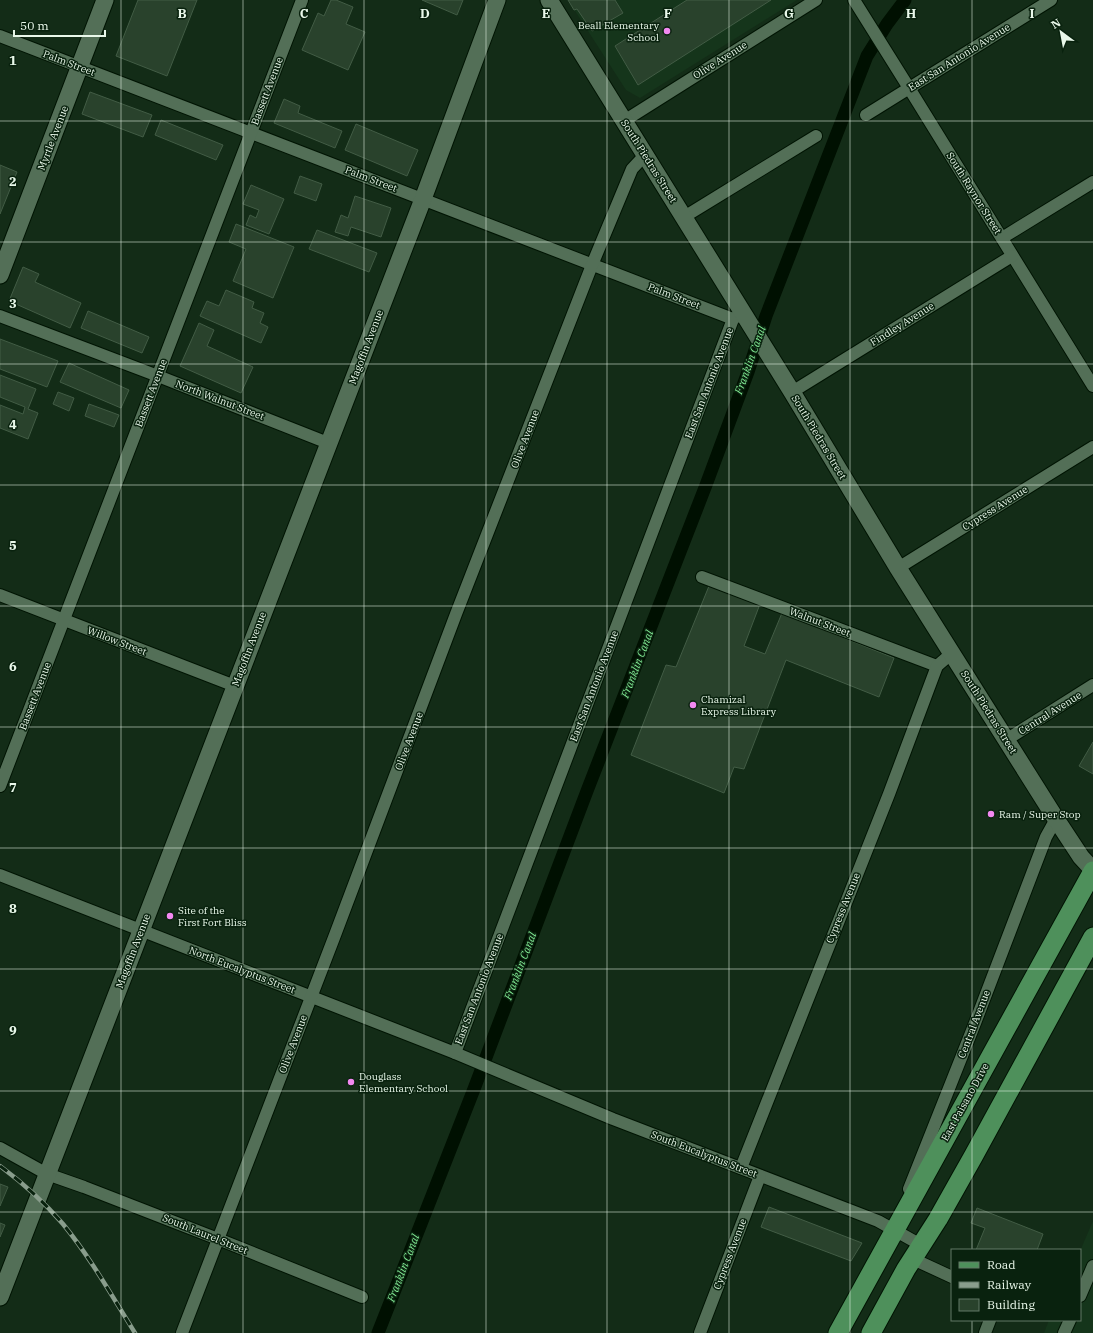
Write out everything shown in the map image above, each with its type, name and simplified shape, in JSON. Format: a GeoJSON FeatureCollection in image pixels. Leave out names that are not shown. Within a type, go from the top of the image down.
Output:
{"type":"FeatureCollection","features":[{"type":"Feature","properties":{"kind":"main road","name":"East Paisano Drive"},"geometry":{"type":"LineString","coordinates":[[838,1333],[1093,871]]}},
{"type":"Feature","properties":{"kind":"main road"},"geometry":{"type":"LineString","coordinates":[[871,1333],[974,1155],[1093,937]]}},
{"type":"Feature","properties":{"kind":"street","name":"Myrtle Avenue"},"geometry":{"type":"LineString","coordinates":[[0,275],[105,0]]}},
{"type":"Feature","properties":{"kind":"street","name":"Bassett Avenue"},"geometry":{"type":"LineString","coordinates":[[0,786],[302,0]]}},
{"type":"Feature","properties":{"kind":"street","name":"Magoffin Avenue"},"geometry":{"type":"LineString","coordinates":[[0,1297],[328,443],[423,200],[497,0]]}},
{"type":"Feature","properties":{"kind":"street","name":"South Piedras Street"},"geometry":{"type":"LineString","coordinates":[[549,0],[684,217],[742,319],[776,366],[898,568],[1056,819],[1081,857],[1093,871]]}},
{"type":"Feature","properties":{"kind":"street","name":"Olive Avenue"},"geometry":{"type":"LineString","coordinates":[[624,121],[816,0]]}},
{"type":"Feature","properties":{"kind":"street","name":"South Raynor Street"},"geometry":{"type":"LineString","coordinates":[[854,0],[910,88],[1093,386]]}},
{"type":"Feature","properties":{"kind":"street","name":"East San Antonio Avenue"},"geometry":{"type":"LineString","coordinates":[[866,115],[1051,0]]}},
{"type":"Feature","properties":{"kind":"street","name":"Palm Street"},"geometry":{"type":"LineString","coordinates":[[0,36],[592,265],[742,319]]}},
{"type":"Feature","properties":{"kind":"street"},"geometry":{"type":"LineString","coordinates":[[684,217],[816,136]]}},
{"type":"Feature","properties":{"kind":"street","name":"Olive Avenue"},"geometry":{"type":"LineString","coordinates":[[182,1333],[464,594],[514,469],[592,265],[632,169],[645,155]]}},
{"type":"Feature","properties":{"kind":"street"},"geometry":{"type":"LineString","coordinates":[[1002,238],[1093,182]]}},
{"type":"Feature","properties":{"kind":"street","name":"Findley Avenue"},"geometry":{"type":"LineString","coordinates":[[792,392],[1012,256]]}},
{"type":"Feature","properties":{"kind":"street","name":"North Walnut Street"},"geometry":{"type":"LineString","coordinates":[[0,316],[328,443]]}},
{"type":"Feature","properties":{"kind":"street","name":"East San Antonio Avenue"},"geometry":{"type":"LineString","coordinates":[[455,1053],[742,319]]}},
{"type":"Feature","properties":{"kind":"street","name":"Cypress Avenue"},"geometry":{"type":"LineString","coordinates":[[898,568],[1093,447]]}},
{"type":"Feature","properties":{"kind":"street","name":"Walnut Street"},"geometry":{"type":"LineString","coordinates":[[702,577],[937,666]]}},
{"type":"Feature","properties":{"kind":"street","name":"Willow Street"},"geometry":{"type":"LineString","coordinates":[[0,595],[235,686]]}},
{"type":"Feature","properties":{"kind":"street"},"geometry":{"type":"LineString","coordinates":[[937,666],[952,654]]}},
{"type":"Feature","properties":{"kind":"street","name":"Cypress Avenue"},"geometry":{"type":"LineString","coordinates":[[741,1168],[937,666]]}},
{"type":"Feature","properties":{"kind":"street","name":"Central Avenue"},"geometry":{"type":"LineString","coordinates":[[1006,740],[1093,685]]}},
{"type":"Feature","properties":{"kind":"street","name":"Central Avenue"},"geometry":{"type":"LineString","coordinates":[[895,1230],[907,1193],[975,1023],[1046,835],[1056,819]]}},
{"type":"Feature","properties":{"kind":"street","name":"North Eucalyptus Street"},"geometry":{"type":"LineString","coordinates":[[0,875],[485,1065]]}},
{"type":"Feature","properties":{"kind":"street","name":"South Eucalyptus Street"},"geometry":{"type":"LineString","coordinates":[[485,1065],[613,1119],[878,1221],[895,1230],[917,1252],[951,1276]]}},
{"type":"Feature","properties":{"kind":"street","name":"South Laurel Street"},"geometry":{"type":"LineString","coordinates":[[0,1148],[47,1174],[84,1186],[362,1297]]}},
{"type":"Feature","properties":{"kind":"street","name":"Cypress Avenue"},"geometry":{"type":"LineString","coordinates":[[700,1333],[760,1176]]}},
{"type":"Feature","properties":{"kind":"street"},"geometry":{"type":"LineString","coordinates":[[1081,1294],[1093,1266]]}},
{"type":"Feature","properties":{"kind":"street"},"geometry":{"type":"LineString","coordinates":[[985,1333],[990,1321]]}},
{"type":"Feature","properties":{"kind":"street"},"geometry":{"type":"LineString","coordinates":[[1064,1333],[1070,1321]]}},
{"type":"Feature","properties":{"kind":"shaded area","name":"Beall Elementary School"},"geometry":{"type":"Polygon","coordinates":[[[568,0],[797,0],[640,98],[626,90],[568,0]]]}},
{"type":"Feature","properties":{"kind":"shaded area"},"geometry":{"type":"Polygon","coordinates":[[[1093,1221],[1093,1333],[1044,1333],[1049,1321],[1081,1321],[1081,1249],[1093,1221]]]}},
{"type":"Feature","properties":{"kind":"building"},"geometry":{"type":"Polygon","coordinates":[[[138,0],[197,0],[167,76],[116,56],[138,0]]]}},
{"type":"Feature","properties":{"kind":"building"},"geometry":{"type":"Polygon","coordinates":[[[331,0],[336,0],[353,7],[346,24],[365,32],[348,70],[302,50],[318,13],[324,16],[331,0]]]}},
{"type":"Feature","properties":{"kind":"building"},"geometry":{"type":"Polygon","coordinates":[[[422,0],[463,0],[457,15],[422,0]]]}},
{"type":"Feature","properties":{"kind":"building"},"geometry":{"type":"Polygon","coordinates":[[[568,0],[615,0],[623,13],[592,31],[577,9],[574,10],[568,0]]]}},
{"type":"Feature","properties":{"kind":"building"},"geometry":{"type":"Polygon","coordinates":[[[687,0],[771,0],[638,85],[615,46],[687,0]]]}},
{"type":"Feature","properties":{"kind":"building"},"geometry":{"type":"Polygon","coordinates":[[[90,92],[152,115],[143,137],[82,114],[90,92]]]}},
{"type":"Feature","properties":{"kind":"building"},"geometry":{"type":"Polygon","coordinates":[[[284,99],[300,106],[298,113],[342,131],[335,148],[274,123],[284,99]]]}},
{"type":"Feature","properties":{"kind":"building"},"geometry":{"type":"Polygon","coordinates":[[[161,120],[223,145],[216,160],[155,135],[161,120]]]}},
{"type":"Feature","properties":{"kind":"building"},"geometry":{"type":"Polygon","coordinates":[[[356,124],[418,150],[407,176],[345,150],[356,124]]]}},
{"type":"Feature","properties":{"kind":"building"},"geometry":{"type":"Polygon","coordinates":[[[0,165],[17,172],[0,214],[0,165]]]}},
{"type":"Feature","properties":{"kind":"building"},"geometry":{"type":"Polygon","coordinates":[[[300,176],[322,184],[316,201],[294,193],[300,176]]]}},
{"type":"Feature","properties":{"kind":"building"},"geometry":{"type":"Polygon","coordinates":[[[251,185],[284,199],[269,234],[246,225],[250,215],[256,218],[259,210],[243,204],[251,185]]]}},
{"type":"Feature","properties":{"kind":"building"},"geometry":{"type":"Polygon","coordinates":[[[355,196],[391,208],[381,237],[351,227],[348,236],[335,232],[341,215],[348,218],[355,196]]]}},
{"type":"Feature","properties":{"kind":"building"},"geometry":{"type":"Polygon","coordinates":[[[236,224],[294,247],[273,298],[233,281],[246,249],[229,242],[236,224]]]}},
{"type":"Feature","properties":{"kind":"building"},"geometry":{"type":"Polygon","coordinates":[[[317,230],[377,253],[369,272],[309,249],[317,230]]]}},
{"type":"Feature","properties":{"kind":"building"},"geometry":{"type":"Polygon","coordinates":[[[23,267],[39,274],[35,282],[81,303],[70,328],[9,301],[23,267]]]}},
{"type":"Feature","properties":{"kind":"building"},"geometry":{"type":"Polygon","coordinates":[[[226,290],[254,302],[252,308],[264,313],[260,323],[268,327],[261,343],[200,316],[207,301],[219,306],[226,290]]]}},
{"type":"Feature","properties":{"kind":"building"},"geometry":{"type":"Polygon","coordinates":[[[88,311],[149,337],[142,353],[81,328],[88,311]]]}},
{"type":"Feature","properties":{"kind":"building"},"geometry":{"type":"Polygon","coordinates":[[[199,323],[214,330],[207,346],[253,367],[241,393],[180,366],[199,323]]]}},
{"type":"Feature","properties":{"kind":"building"},"geometry":{"type":"Polygon","coordinates":[[[0,339],[58,361],[47,387],[0,369],[0,339]]]}},
{"type":"Feature","properties":{"kind":"building"},"geometry":{"type":"Polygon","coordinates":[[[69,363],[129,390],[121,408],[60,382],[69,363]]]}},
{"type":"Feature","properties":{"kind":"building"},"geometry":{"type":"Polygon","coordinates":[[[0,375],[36,389],[28,409],[38,413],[28,439],[0,428],[0,405],[23,414],[25,407],[0,397],[0,375]]]}},
{"type":"Feature","properties":{"kind":"building"},"geometry":{"type":"Polygon","coordinates":[[[58,392],[74,398],[69,411],[53,404],[58,392]]]}},
{"type":"Feature","properties":{"kind":"building"},"geometry":{"type":"Polygon","coordinates":[[[89,404],[119,415],[114,427],[85,416],[89,404]]]}},
{"type":"Feature","properties":{"kind":"building"},"geometry":{"type":"Polygon","coordinates":[[[709,586],[760,604],[744,646],[765,654],[782,613],[894,658],[879,697],[786,660],[744,769],[734,767],[724,793],[631,755],[666,665],[676,667],[709,586]]]}},
{"type":"Feature","properties":{"kind":"building"},"geometry":{"type":"Polygon","coordinates":[[[1093,742],[1093,774],[1079,766],[1093,742]]]}},
{"type":"Feature","properties":{"kind":"building"},"geometry":{"type":"Polygon","coordinates":[[[0,1184],[8,1187],[0,1206],[0,1184]]]}},
{"type":"Feature","properties":{"kind":"building"},"geometry":{"type":"Polygon","coordinates":[[[769,1207],[862,1243],[851,1261],[761,1227],[769,1207]]]}},
{"type":"Feature","properties":{"kind":"building"},"geometry":{"type":"Polygon","coordinates":[[[977,1208],[1043,1234],[1037,1249],[976,1249],[985,1228],[971,1223],[977,1208]]]}},
{"type":"Feature","properties":{"kind":"building"},"geometry":{"type":"Polygon","coordinates":[[[0,1223],[5,1225],[0,1237],[0,1223]]]}},
{"type":"Feature","properties":{"kind":"waterway","name":"Franklin Canal"},"geometry":{"type":"LineString","coordinates":[[378,1333],[474,1089],[587,791],[706,485],[748,372],[766,316],[867,56],[887,24],[905,0]]}},
{"type":"Feature","properties":{"kind":"railway"},"geometry":{"type":"LineString","coordinates":[[0,1166],[33,1193],[63,1224],[92,1263],[135,1333]]}},
{"type":"Feature","properties":{"kind":"place","name":"Beall Elementary School"},"geometry":{"type":"Point","coordinates":[667,31]}},
{"type":"Feature","properties":{"kind":"place","name":"Chamizal Express Library"},"geometry":{"type":"Point","coordinates":[693,705]}},
{"type":"Feature","properties":{"kind":"place","name":"Ram / Super Stop"},"geometry":{"type":"Point","coordinates":[991,814]}},
{"type":"Feature","properties":{"kind":"place","name":"Site of the First Fort Bliss"},"geometry":{"type":"Point","coordinates":[170,916]}},
{"type":"Feature","properties":{"kind":"place","name":"Douglass Elementary School"},"geometry":{"type":"Point","coordinates":[351,1082]}}]}
